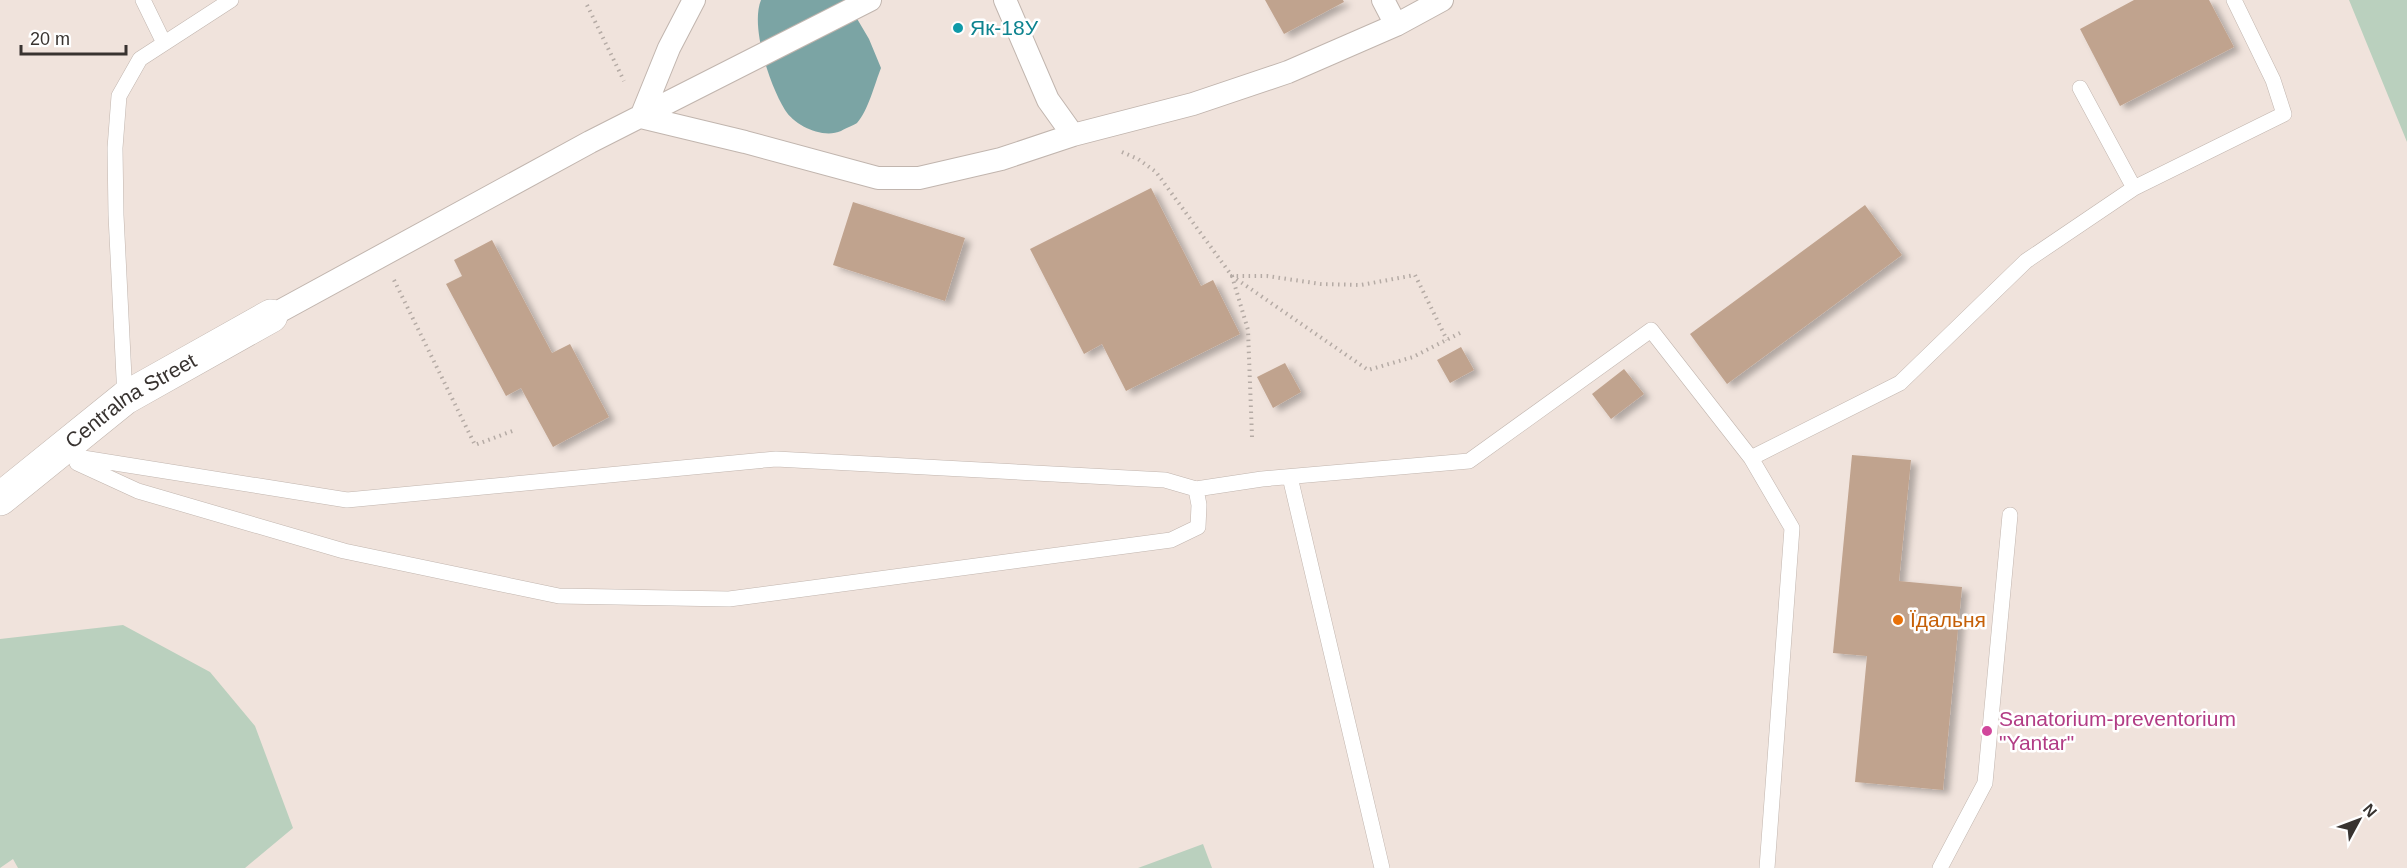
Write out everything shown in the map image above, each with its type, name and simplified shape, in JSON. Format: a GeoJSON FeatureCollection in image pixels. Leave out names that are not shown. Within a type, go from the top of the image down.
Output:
{"type":"FeatureCollection","features":[{"type":"Feature","properties":{"kind":"street"},"geometry":{"type":"LineString","coordinates":[[641,117],[669,48],[694,0]]}},
{"type":"Feature","properties":{"kind":"street"},"geometry":{"type":"LineString","coordinates":[[1005,0],[1048,100],[1073,135]]}},
{"type":"Feature","properties":{"kind":"street"},"geometry":{"type":"LineString","coordinates":[[1383,0],[1396,25]]}},
{"type":"Feature","properties":{"kind":"street"},"geometry":{"type":"LineString","coordinates":[[641,117],[878,178],[919,178],[1000,159],[1073,135],[1193,104],[1288,72],[1396,25],[1442,0]]}},
{"type":"Feature","properties":{"kind":"street"},"geometry":{"type":"LineString","coordinates":[[271,316],[641,117],[868,1]]}},
{"type":"Feature","properties":{"kind":"street","name":"Centralna Street"},"geometry":{"type":"LineString","coordinates":[[0,499],[125,398],[271,316]]}},
{"type":"Feature","properties":{"kind":"lane"},"geometry":{"type":"LineString","coordinates":[[143,0],[164,43]]}},
{"type":"Feature","properties":{"kind":"lane"},"geometry":{"type":"LineString","coordinates":[[125,398],[116,215],[115,148],[119,96],[140,58],[231,0]]}},
{"type":"Feature","properties":{"kind":"lane"},"geometry":{"type":"LineString","coordinates":[[1751,458],[1900,383],[2026,261],[2134,188],[2284,114],[2273,80],[2234,0]]}},
{"type":"Feature","properties":{"kind":"lane"},"geometry":{"type":"LineString","coordinates":[[2080,88],[2134,188]]}},
{"type":"Feature","properties":{"kind":"lane"},"geometry":{"type":"LineString","coordinates":[[58,454],[347,500],[776,459],[1165,480],[1196,489],[1290,477],[1469,461],[1651,330],[1751,458],[1792,528],[1767,868]]}},
{"type":"Feature","properties":{"kind":"lane"},"geometry":{"type":"LineString","coordinates":[[58,454],[138,491],[344,551],[559,596],[729,599],[1171,540],[1198,527],[1196,489]]}},
{"type":"Feature","properties":{"kind":"lane"},"geometry":{"type":"LineString","coordinates":[[1290,477],[1382,868]]}},
{"type":"Feature","properties":{"kind":"lane"},"geometry":{"type":"LineString","coordinates":[[1940,868],[1985,783],[2010,515]]}},
{"type":"Feature","properties":{"kind":"path"},"geometry":{"type":"LineString","coordinates":[[587,5],[641,117]]}},
{"type":"Feature","properties":{"kind":"path"},"geometry":{"type":"LineString","coordinates":[[1073,135],[1138,159],[1156,172],[1232,276],[1368,370],[1413,357],[1460,333]]}},
{"type":"Feature","properties":{"kind":"path"},"geometry":{"type":"LineString","coordinates":[[381,255],[475,445],[515,430]]}},
{"type":"Feature","properties":{"kind":"path"},"geometry":{"type":"LineString","coordinates":[[1232,276],[1267,276],[1321,284],[1361,285],[1415,275],[1447,340]]}},
{"type":"Feature","properties":{"kind":"path"},"geometry":{"type":"LineString","coordinates":[[1232,276],[1248,330],[1252,436]]}},
{"type":"Feature","properties":{"kind":"green space"},"geometry":{"type":"Polygon","coordinates":[[[2349,0],[2407,0],[2407,142],[2349,0]]]}},
{"type":"Feature","properties":{"kind":"green space"},"geometry":{"type":"Polygon","coordinates":[[[123,625],[210,672],[255,726],[293,828],[245,868],[18,868],[13,859],[0,868],[0,639],[123,625]]]}},
{"type":"Feature","properties":{"kind":"green space"},"geometry":{"type":"Polygon","coordinates":[[[1203,844],[1212,868],[1138,868],[1203,844]]]}},
{"type":"Feature","properties":{"kind":"water"},"geometry":{"type":"Polygon","coordinates":[[[761,0],[846,0],[869,39],[881,68],[868,104],[857,123],[834,133],[818,132],[802,126],[785,110],[773,86],[763,56],[758,25],[761,0]]]}},
{"type":"Feature","properties":{"kind":"building"},"geometry":{"type":"Polygon","coordinates":[[[1265,0],[1343,0],[1344,2],[1284,34],[1265,0]]]}},
{"type":"Feature","properties":{"kind":"building"},"geometry":{"type":"Polygon","coordinates":[[[2134,0],[2209,0],[2234,47],[2120,106],[2080,29],[2134,0]]]}},
{"type":"Feature","properties":{"kind":"building"},"geometry":{"type":"Polygon","coordinates":[[[1151,188],[1201,286],[1213,280],[1240,334],[1126,391],[1102,344],[1084,354],[1030,249],[1151,188]]]}},
{"type":"Feature","properties":{"kind":"building"},"geometry":{"type":"Polygon","coordinates":[[[853,202],[965,238],[945,301],[833,265],[853,202]]]}},
{"type":"Feature","properties":{"kind":"building"},"geometry":{"type":"Polygon","coordinates":[[[1865,205],[1902,255],[1727,384],[1690,334],[1865,205]]]}},
{"type":"Feature","properties":{"kind":"building"},"geometry":{"type":"Polygon","coordinates":[[[492,240],[552,353],[570,344],[609,417],[553,447],[521,388],[506,396],[446,284],[462,276],[454,260],[492,240]]]}},
{"type":"Feature","properties":{"kind":"building"},"geometry":{"type":"Polygon","coordinates":[[[1461,347],[1474,370],[1450,383],[1437,360],[1461,347]]]}},
{"type":"Feature","properties":{"kind":"building"},"geometry":{"type":"Polygon","coordinates":[[[1285,363],[1301,392],[1273,408],[1257,377],[1285,363]]]}},
{"type":"Feature","properties":{"kind":"building"},"geometry":{"type":"Polygon","coordinates":[[[1624,369],[1644,394],[1611,419],[1592,394],[1624,369]]]}},
{"type":"Feature","properties":{"kind":"building","name":"Їдальня"},"geometry":{"type":"Polygon","coordinates":[[[1852,455],[1911,460],[1899,581],[1962,587],[1943,790],[1855,782],[1867,656],[1833,653],[1852,455]]]}},
{"type":"Feature","properties":{"kind":"place","name":"Як-18У"},"geometry":{"type":"Point","coordinates":[958,28]}},
{"type":"Feature","properties":{"kind":"place","name":"Їдальня"},"geometry":{"type":"Point","coordinates":[1898,620]}},
{"type":"Feature","properties":{"kind":"place","name":"Sanatorium-preventorium \"Yantar\""},"geometry":{"type":"Point","coordinates":[1987,731]}}]}
